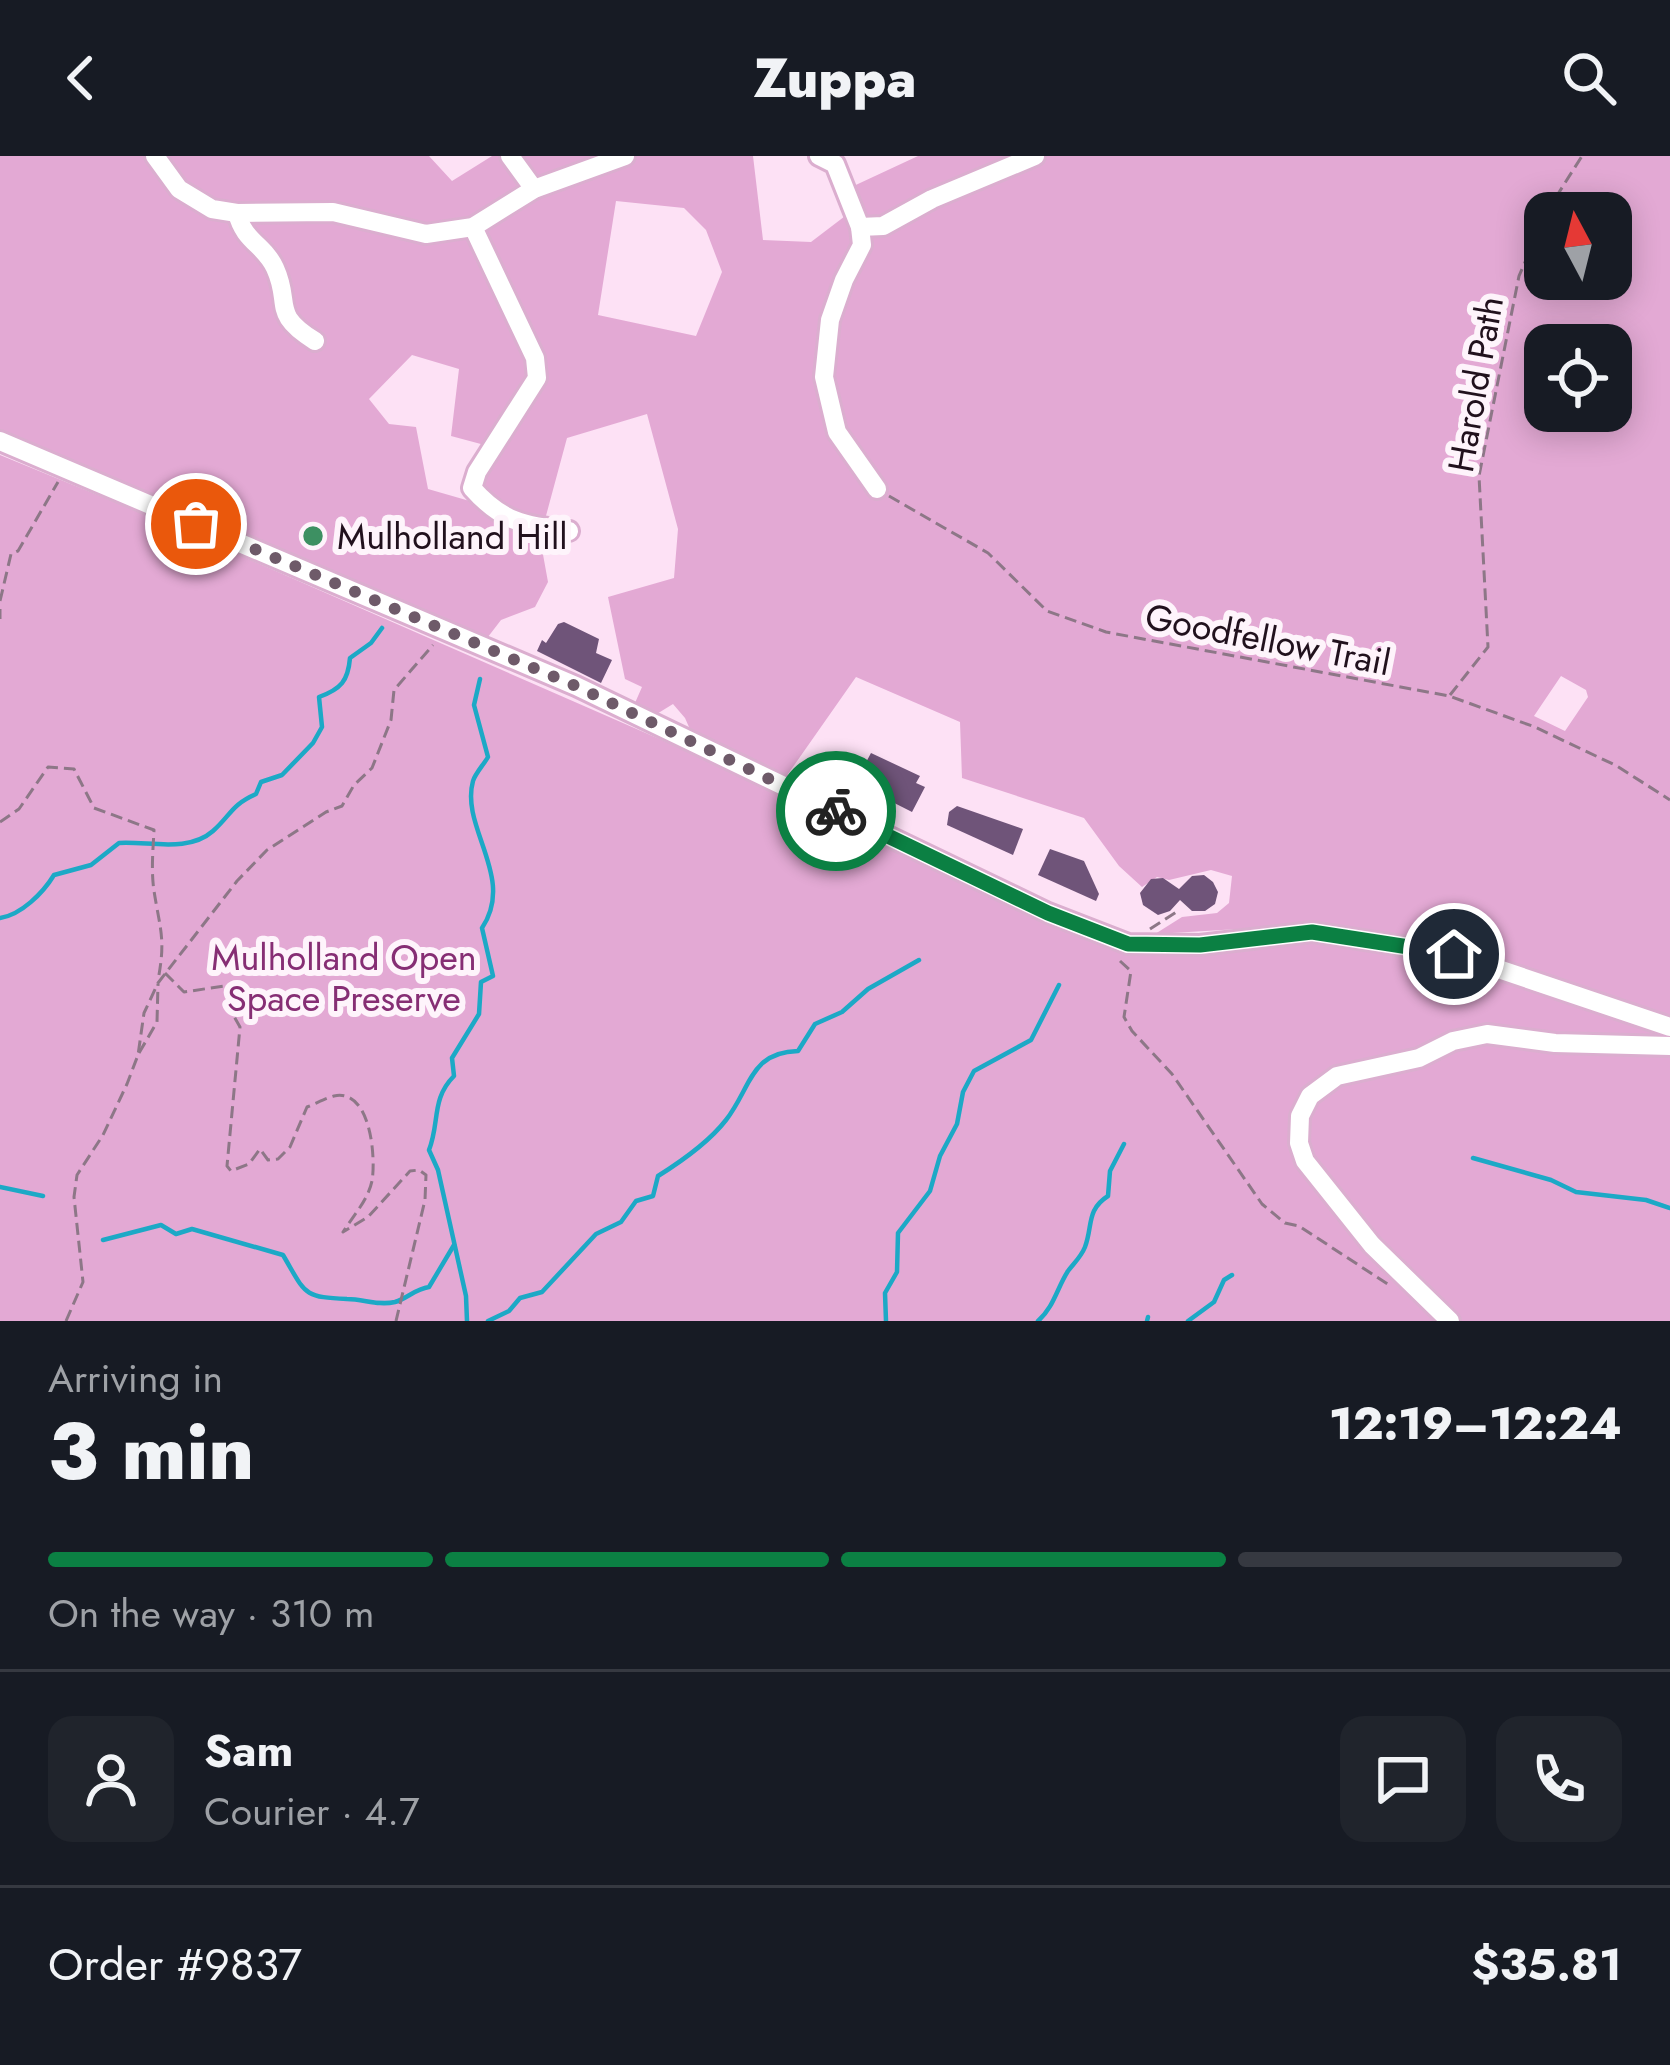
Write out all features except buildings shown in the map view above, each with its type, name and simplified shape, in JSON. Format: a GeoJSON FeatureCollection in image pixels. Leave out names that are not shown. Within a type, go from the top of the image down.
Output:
{"type":"FeatureCollection","features":[{"type":"Feature","properties":{"kind":"street"},"geometry":{"type":"LineString","coordinates":[[155,156],[179,189],[212,209],[333,212],[426,234],[473,227],[534,189],[625,156]]}},
{"type":"Feature","properties":{"kind":"street"},"geometry":{"type":"LineString","coordinates":[[511,156],[534,189]]}},
{"type":"Feature","properties":{"kind":"street"},"geometry":{"type":"LineString","coordinates":[[819,156],[835,164],[860,227],[862,245],[830,320],[824,377],[837,432],[877,489]]}},
{"type":"Feature","properties":{"kind":"street"},"geometry":{"type":"LineString","coordinates":[[860,227],[883,226],[932,199],[1035,156]]}},
{"type":"Feature","properties":{"kind":"street"},"geometry":{"type":"LineString","coordinates":[[237,213],[241,231],[274,264],[286,318],[315,341]]}},
{"type":"Feature","properties":{"kind":"street"},"geometry":{"type":"LineString","coordinates":[[473,227],[535,358],[537,378],[476,472],[472,488],[488,507],[516,524],[568,531]]}},
{"type":"Feature","properties":{"kind":"street"},"geometry":{"type":"LineString","coordinates":[[0,441],[576,686],[1048,913],[1128,944],[1200,945],[1312,932],[1454,954],[1670,1028]]}},
{"type":"Feature","properties":{"kind":"street"},"geometry":{"type":"LineString","coordinates":[[1450,1321],[1372,1245],[1305,1161],[1299,1143],[1300,1116],[1310,1096],[1337,1076],[1419,1058],[1453,1041],[1487,1034],[1670,1046]]}},
{"type":"Feature","properties":{"kind":"path","name":"Harold Path"},"geometry":{"type":"LineString","coordinates":[[1560,192],[1582,156]]}},
{"type":"Feature","properties":{"kind":"path","name":"Harold Path"},"geometry":{"type":"LineString","coordinates":[[1449,696],[1488,647],[1479,476],[1524,266]]}},
{"type":"Feature","properties":{"kind":"path"},"geometry":{"type":"LineString","coordinates":[[0,601],[11,554],[18,551],[66,469]]}},
{"type":"Feature","properties":{"kind":"path","name":"Goodfellow Trail"},"geometry":{"type":"LineString","coordinates":[[877,489],[988,553],[1047,611],[1106,632],[1449,696],[1617,766],[1670,800]]}},
{"type":"Feature","properties":{"kind":"path"},"geometry":{"type":"LineString","coordinates":[[0,609],[0,619]]}},
{"type":"Feature","properties":{"kind":"path"},"geometry":{"type":"LineString","coordinates":[[138,1055],[144,1013],[165,973],[237,880],[267,850],[342,806],[372,768],[391,719],[394,690],[447,632]]}},
{"type":"Feature","properties":{"kind":"path"},"geometry":{"type":"LineString","coordinates":[[0,822],[19,808],[49,766],[74,769],[94,808],[154,830],[154,890],[164,950],[157,1022],[111,1118],[77,1175],[74,1197],[82,1282],[66,1321]]}},
{"type":"Feature","properties":{"kind":"path"},"geometry":{"type":"LineString","coordinates":[[1128,944],[1120,962],[1131,971],[1124,1017],[1172,1074],[1262,1204],[1285,1223],[1299,1226],[1394,1287]]}},
{"type":"Feature","properties":{"kind":"path"},"geometry":{"type":"LineString","coordinates":[[165,973],[184,992],[231,985],[232,1013],[240,1028],[228,1169],[237,1172],[260,1149],[268,1160],[278,1159],[290,1147],[307,1107],[334,1096],[352,1099],[364,1112],[374,1156],[372,1185],[344,1232],[368,1217],[410,1171],[426,1174],[425,1200],[396,1321]]}},
{"type":"Feature","properties":{"kind":"green space","name":"Mulholland Open Space Preserve"},"geometry":{"type":"Polygon","coordinates":[[[0,156],[429,156],[452,181],[492,156],[753,156],[763,240],[811,242],[853,210],[845,190],[918,156],[1670,156],[1670,1321],[0,1321],[0,455],[166,523],[1128,944],[1290,926],[1155,934],[1182,917],[1217,913],[1229,903],[1232,876],[1211,870],[1169,880],[1157,877],[1142,887],[1119,866],[1084,818],[962,778],[960,722],[856,677],[781,784],[696,743],[673,704],[647,720],[631,712],[642,687],[625,679],[608,597],[674,578],[678,529],[647,414],[567,438],[540,538],[548,582],[535,607],[501,620],[481,646],[0,441],[0,156]],[[616,201],[598,315],[696,336],[722,272],[706,230],[684,208],[616,201]],[[412,355],[369,399],[389,424],[416,427],[428,489],[487,506],[472,488],[492,447],[451,436],[459,369],[412,355]],[[1561,676],[1534,716],[1565,731],[1588,697],[1586,690],[1561,676]]]}},
{"type":"Feature","properties":{"kind":"waterway"},"geometry":{"type":"LineString","coordinates":[[0,918],[31,902],[54,875],[91,865],[119,843],[180,844],[213,831],[236,806],[256,794],[261,782],[282,775],[313,743],[322,727],[319,697],[342,683],[350,658],[382,628]]}},
{"type":"Feature","properties":{"kind":"waterway"},"geometry":{"type":"LineString","coordinates":[[467,1321],[466,1296],[438,1170],[429,1150],[439,1102],[454,1076],[452,1058],[479,1014],[481,982],[493,976],[482,928],[491,909],[491,871],[471,799],[474,778],[488,757],[474,705],[480,679]]}},
{"type":"Feature","properties":{"kind":"waterway"},"geometry":{"type":"LineString","coordinates":[[488,1321],[509,1311],[520,1298],[542,1292],[596,1234],[621,1222],[636,1201],[653,1196],[658,1176],[719,1128],[761,1065],[782,1053],[798,1051],[815,1024],[842,1012],[868,989],[919,960]]}},
{"type":"Feature","properties":{"kind":"waterway"},"geometry":{"type":"LineString","coordinates":[[886,1321],[885,1293],[897,1272],[898,1233],[930,1191],[940,1156],[957,1124],[963,1092],[974,1071],[1031,1040],[1059,985]]}},
{"type":"Feature","properties":{"kind":"waterway"},"geometry":{"type":"LineString","coordinates":[[1038,1321],[1083,1251],[1093,1213],[1108,1196],[1110,1171],[1124,1144]]}},
{"type":"Feature","properties":{"kind":"waterway"},"geometry":{"type":"LineString","coordinates":[[1473,1158],[1576,1192],[1646,1200],[1670,1208]]}},
{"type":"Feature","properties":{"kind":"waterway"},"geometry":{"type":"LineString","coordinates":[[0,1187],[43,1196]]}},
{"type":"Feature","properties":{"kind":"waterway"},"geometry":{"type":"LineString","coordinates":[[103,1240],[161,1225],[176,1234],[192,1229],[283,1255],[301,1286],[313,1294],[383,1303],[429,1287],[454,1245]]}},
{"type":"Feature","properties":{"kind":"waterway"},"geometry":{"type":"LineString","coordinates":[[1188,1321],[1214,1302],[1224,1280],[1232,1275]]}},
{"type":"Feature","properties":{"kind":"waterway"},"geometry":{"type":"LineString","coordinates":[[1147,1321],[1148,1317]]}},
{"type":"Feature","properties":{"kind":"way so far"},"geometry":{"type":"LineString","coordinates":[[196,524],[576,686],[836,811]]}},
{"type":"Feature","properties":{"kind":"place","name":"Mulholland Hill"},"geometry":{"type":"Point","coordinates":[313,536]}},
{"type":"Feature","properties":{"kind":"route"},"geometry":{"type":"LineString","coordinates":[[836,811],[1048,913],[1128,944],[1200,945],[1312,932],[1454,954]]}}]}
